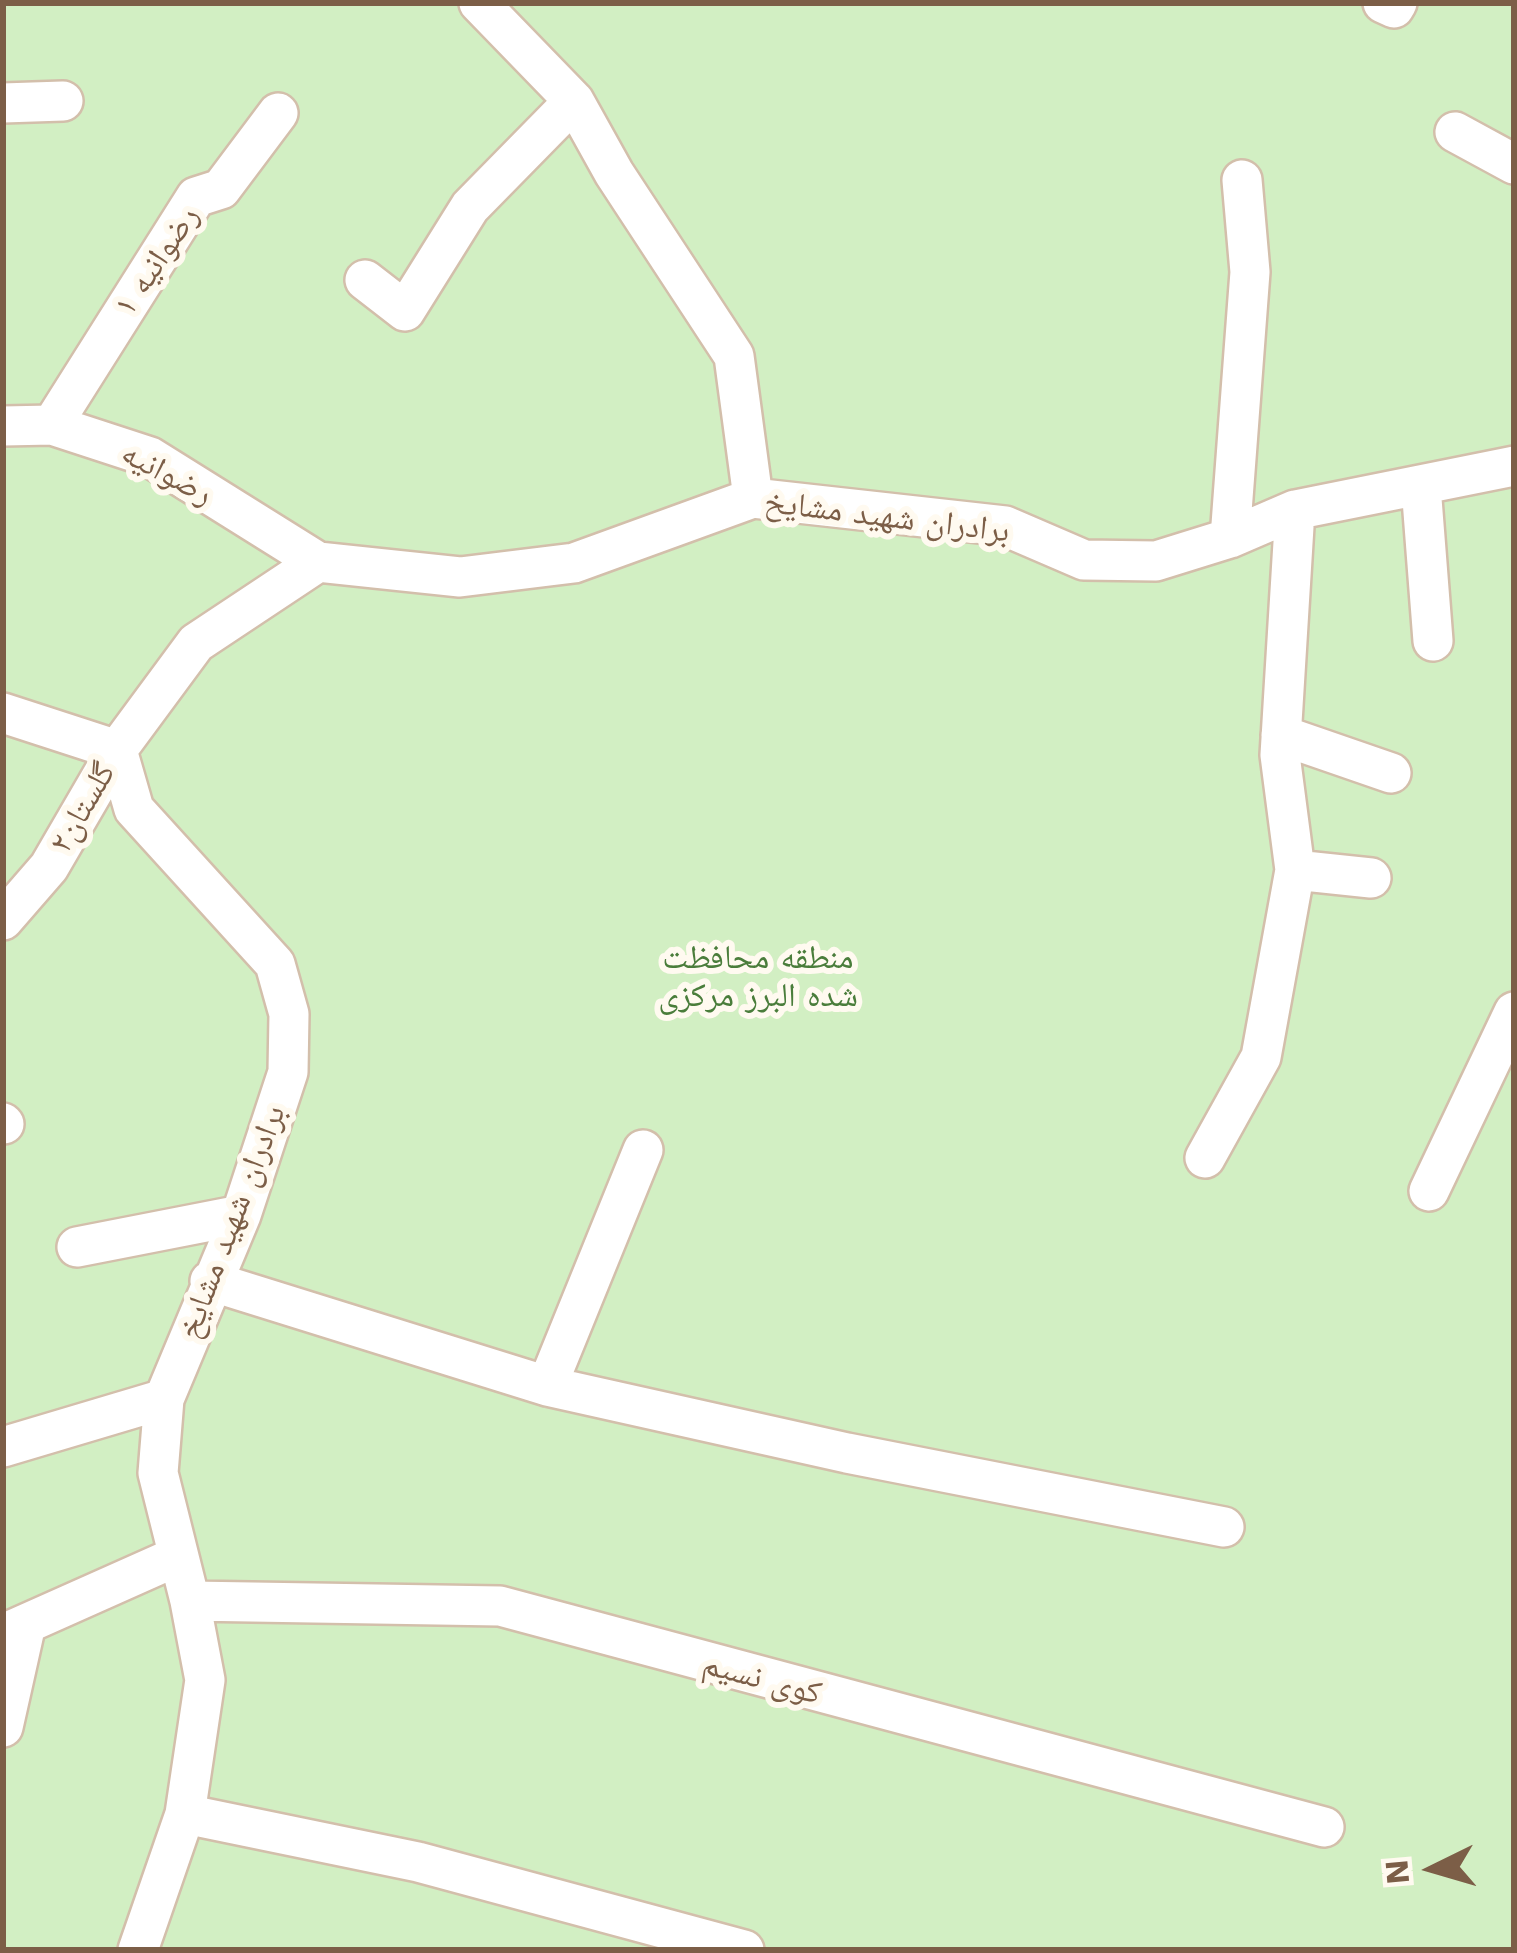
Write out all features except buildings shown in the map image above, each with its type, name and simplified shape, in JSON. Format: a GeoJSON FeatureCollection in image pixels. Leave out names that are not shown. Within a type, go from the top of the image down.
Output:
{"type":"FeatureCollection","features":[{"type":"Feature","properties":{"kind":"street"},"geometry":{"type":"LineString","coordinates":[[479,3],[574,101],[614,172],[734,356],[753,499]]}},
{"type":"Feature","properties":{"kind":"street"},"geometry":{"type":"LineString","coordinates":[[1383,3],[1394,8],[1397,3]]}},
{"type":"Feature","properties":{"kind":"street"},"geometry":{"type":"LineString","coordinates":[[3,103],[63,101]]}},
{"type":"Feature","properties":{"kind":"street"},"geometry":{"type":"LineString","coordinates":[[365,280],[405,311],[470,207],[574,101]]}},
{"type":"Feature","properties":{"kind":"street","name":"رضوانیه ۱"},"geometry":{"type":"LineString","coordinates":[[52,425],[196,197],[221,189],[278,113]]}},
{"type":"Feature","properties":{"kind":"street"},"geometry":{"type":"LineString","coordinates":[[1455,132],[1514,164]]}},
{"type":"Feature","properties":{"kind":"street"},"geometry":{"type":"LineString","coordinates":[[1230,538],[1250,272],[1242,180]]}},
{"type":"Feature","properties":{"kind":"street","name":"رضوانیه"},"geometry":{"type":"LineString","coordinates":[[3,426],[52,425],[150,457],[318,562]]}},
{"type":"Feature","properties":{"kind":"street","name":"برادران شهید مشایخ"},"geometry":{"type":"LineString","coordinates":[[318,562],[460,577],[574,562],[753,499],[1005,526],[1084,560],[1156,561],[1230,538],[1295,510],[1514,466]]}},
{"type":"Feature","properties":{"kind":"street"},"geometry":{"type":"LineString","coordinates":[[1421,486],[1433,640]]}},
{"type":"Feature","properties":{"kind":"street"},"geometry":{"type":"LineString","coordinates":[[1205,1158],[1261,1057],[1295,870],[1280,755],[1295,510]]}},
{"type":"Feature","properties":{"kind":"street"},"geometry":{"type":"LineString","coordinates":[[3,713],[117,750],[196,643],[318,562]]}},
{"type":"Feature","properties":{"kind":"street"},"geometry":{"type":"LineString","coordinates":[[1281,735],[1391,773]]}},
{"type":"Feature","properties":{"kind":"street","name":"برادران شهید مشایخ"},"geometry":{"type":"LineString","coordinates":[[117,750],[134,809],[275,964],[289,1014],[288,1072],[241,1215],[164,1399],[158,1473],[205,1680],[185,1814],[138,1950]]}},
{"type":"Feature","properties":{"kind":"street","name":"گلستان۲"},"geometry":{"type":"LineString","coordinates":[[3,920],[49,867],[117,750]]}},
{"type":"Feature","properties":{"kind":"street"},"geometry":{"type":"LineString","coordinates":[[1295,870],[1371,878]]}},
{"type":"Feature","properties":{"kind":"street"},"geometry":{"type":"LineString","coordinates":[[1429,1191],[1514,1012]]}},
{"type":"Feature","properties":{"kind":"street"},"geometry":{"type":"LineString","coordinates":[[547,1386],[643,1150]]}},
{"type":"Feature","properties":{"kind":"street"},"geometry":{"type":"LineString","coordinates":[[77,1247],[241,1215]]}},
{"type":"Feature","properties":{"kind":"street"},"geometry":{"type":"LineString","coordinates":[[210,1281],[547,1386],[847,1453],[1224,1528]]}},
{"type":"Feature","properties":{"kind":"street"},"geometry":{"type":"LineString","coordinates":[[3,1448],[164,1399]]}},
{"type":"Feature","properties":{"kind":"street"},"geometry":{"type":"LineString","coordinates":[[3,1726],[14,1629],[178,1556]]}},
{"type":"Feature","properties":{"kind":"street","name":"کوی نسیم"},"geometry":{"type":"LineString","coordinates":[[190,1601],[500,1606],[1324,1827]]}},
{"type":"Feature","properties":{"kind":"street"},"geometry":{"type":"LineString","coordinates":[[185,1814],[418,1862],[744,1950]]}},
{"type":"Feature","properties":{"kind":"green space","name":"منطقه محافظت شده البرز مرکزی"},"geometry":{"type":"Polygon","coordinates":[[[3,3],[1514,3],[1514,1950],[3,1950],[3,3]]]}}]}
